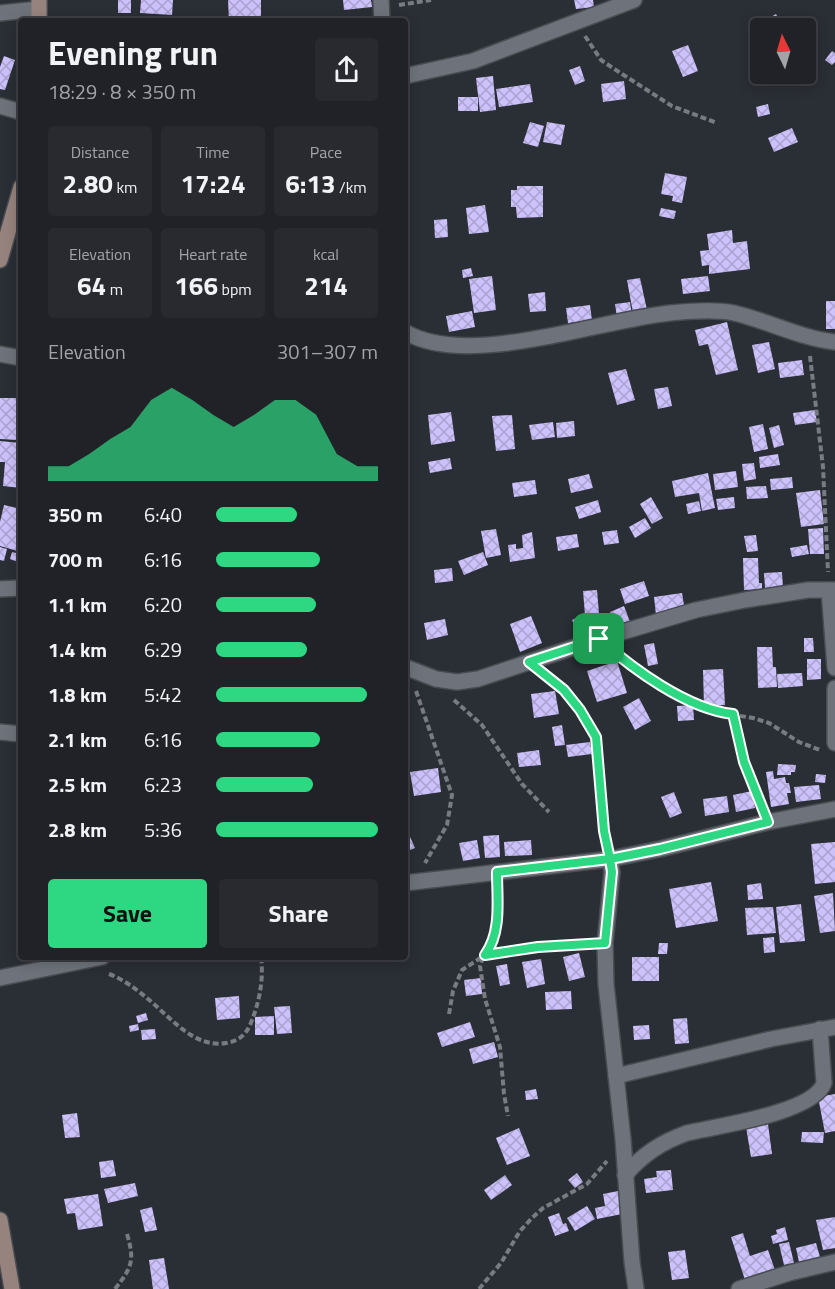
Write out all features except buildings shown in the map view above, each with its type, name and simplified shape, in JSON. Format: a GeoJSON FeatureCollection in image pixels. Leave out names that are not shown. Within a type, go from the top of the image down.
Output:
{"type":"FeatureCollection","features":[{"type":"Feature","properties":{"kind":"street"},"geometry":{"type":"LineString","coordinates":[[381,0],[382,18]]}},
{"type":"Feature","properties":{"kind":"street"},"geometry":{"type":"LineString","coordinates":[[408,75],[473,61],[634,0]]}},
{"type":"Feature","properties":{"kind":"street"},"geometry":{"type":"LineString","coordinates":[[0,13],[39,10]]}},
{"type":"Feature","properties":{"kind":"street"},"geometry":{"type":"LineString","coordinates":[[0,106],[18,111]]}},
{"type":"Feature","properties":{"kind":"street"},"geometry":{"type":"LineString","coordinates":[[0,260],[18,197]]}},
{"type":"Feature","properties":{"kind":"street"},"geometry":{"type":"LineString","coordinates":[[408,333],[427,342],[477,346],[668,314],[704,311],[732,313],[808,337],[835,342]]}},
{"type":"Feature","properties":{"kind":"street"},"geometry":{"type":"LineString","coordinates":[[0,354],[18,357]]}},
{"type":"Feature","properties":{"kind":"street"},"geometry":{"type":"LineString","coordinates":[[0,589],[18,588]]}},
{"type":"Feature","properties":{"kind":"street"},"geometry":{"type":"LineString","coordinates":[[408,669],[436,679],[457,681],[478,679],[599,639],[714,606],[808,591],[832,590],[835,668]]}},
{"type":"Feature","properties":{"kind":"street"},"geometry":{"type":"LineString","coordinates":[[831,747],[835,688]]}},
{"type":"Feature","properties":{"kind":"street"},"geometry":{"type":"LineString","coordinates":[[0,732],[18,734]]}},
{"type":"Feature","properties":{"kind":"street"},"geometry":{"type":"LineString","coordinates":[[410,882],[610,859],[768,822],[835,809]]}},
{"type":"Feature","properties":{"kind":"street"},"geometry":{"type":"LineString","coordinates":[[610,859],[612,872],[605,943],[606,984],[636,1289]]}},
{"type":"Feature","properties":{"kind":"street"},"geometry":{"type":"LineString","coordinates":[[0,978],[103,964]]}},
{"type":"Feature","properties":{"kind":"street"},"geometry":{"type":"LineString","coordinates":[[616,1076],[827,1028],[824,1083],[822,1090],[814,1096],[785,1110],[693,1131],[675,1138],[638,1160],[625,1175]]}},
{"type":"Feature","properties":{"kind":"street"},"geometry":{"type":"LineString","coordinates":[[0,1220],[12,1289]]}},
{"type":"Feature","properties":{"kind":"street"},"geometry":{"type":"LineString","coordinates":[[739,1289],[789,1273],[835,1262]]}},
{"type":"Feature","properties":{"kind":"path"},"geometry":{"type":"LineString","coordinates":[[383,18],[394,6],[431,0]]}},
{"type":"Feature","properties":{"kind":"path"},"geometry":{"type":"LineString","coordinates":[[576,23],[601,60],[672,106],[717,123]]}},
{"type":"Feature","properties":{"kind":"path"},"geometry":{"type":"LineString","coordinates":[[808,337],[823,467],[832,590]]}},
{"type":"Feature","properties":{"kind":"path"},"geometry":{"type":"LineString","coordinates":[[599,639],[626,663],[701,707],[769,723],[809,747],[831,747]]}},
{"type":"Feature","properties":{"kind":"path"},"geometry":{"type":"LineString","coordinates":[[529,662],[564,690],[580,710],[596,737],[604,831],[610,859]]}},
{"type":"Feature","properties":{"kind":"path"},"geometry":{"type":"LineString","coordinates":[[408,674],[452,795],[447,825],[410,882]]}},
{"type":"Feature","properties":{"kind":"path"},"geometry":{"type":"LineString","coordinates":[[436,679],[450,697],[482,725],[522,784],[549,812]]}},
{"type":"Feature","properties":{"kind":"path"},"geometry":{"type":"LineString","coordinates":[[733,714],[744,762],[768,822]]}},
{"type":"Feature","properties":{"kind":"path"},"geometry":{"type":"LineString","coordinates":[[497,872],[497,921],[491,946],[480,966],[485,999],[500,1047],[508,1116]]}},
{"type":"Feature","properties":{"kind":"path"},"geometry":{"type":"LineString","coordinates":[[449,1014],[453,992],[462,970],[485,955],[538,947],[605,943]]}},
{"type":"Feature","properties":{"kind":"path"},"geometry":{"type":"LineString","coordinates":[[103,964],[186,1032],[201,1041],[219,1045],[236,1042],[246,1034],[254,1016],[263,978],[261,960]]}},
{"type":"Feature","properties":{"kind":"path"},"geometry":{"type":"LineString","coordinates":[[479,1289],[501,1263],[519,1231],[550,1204],[587,1184],[599,1172],[623,1139]]}},
{"type":"Feature","properties":{"kind":"path"},"geometry":{"type":"LineString","coordinates":[[115,1289],[128,1272],[133,1258],[127,1234]]}},
{"type":"Feature","properties":{"kind":"route"},"geometry":{"type":"LineString","coordinates":[[599,639],[529,662],[564,690],[580,710],[596,737],[604,831],[610,859],[497,872],[497,921],[491,946],[485,955],[538,947],[605,943],[612,872],[610,859],[768,822],[744,762],[733,714],[701,707],[626,663],[599,639]]}}]}
